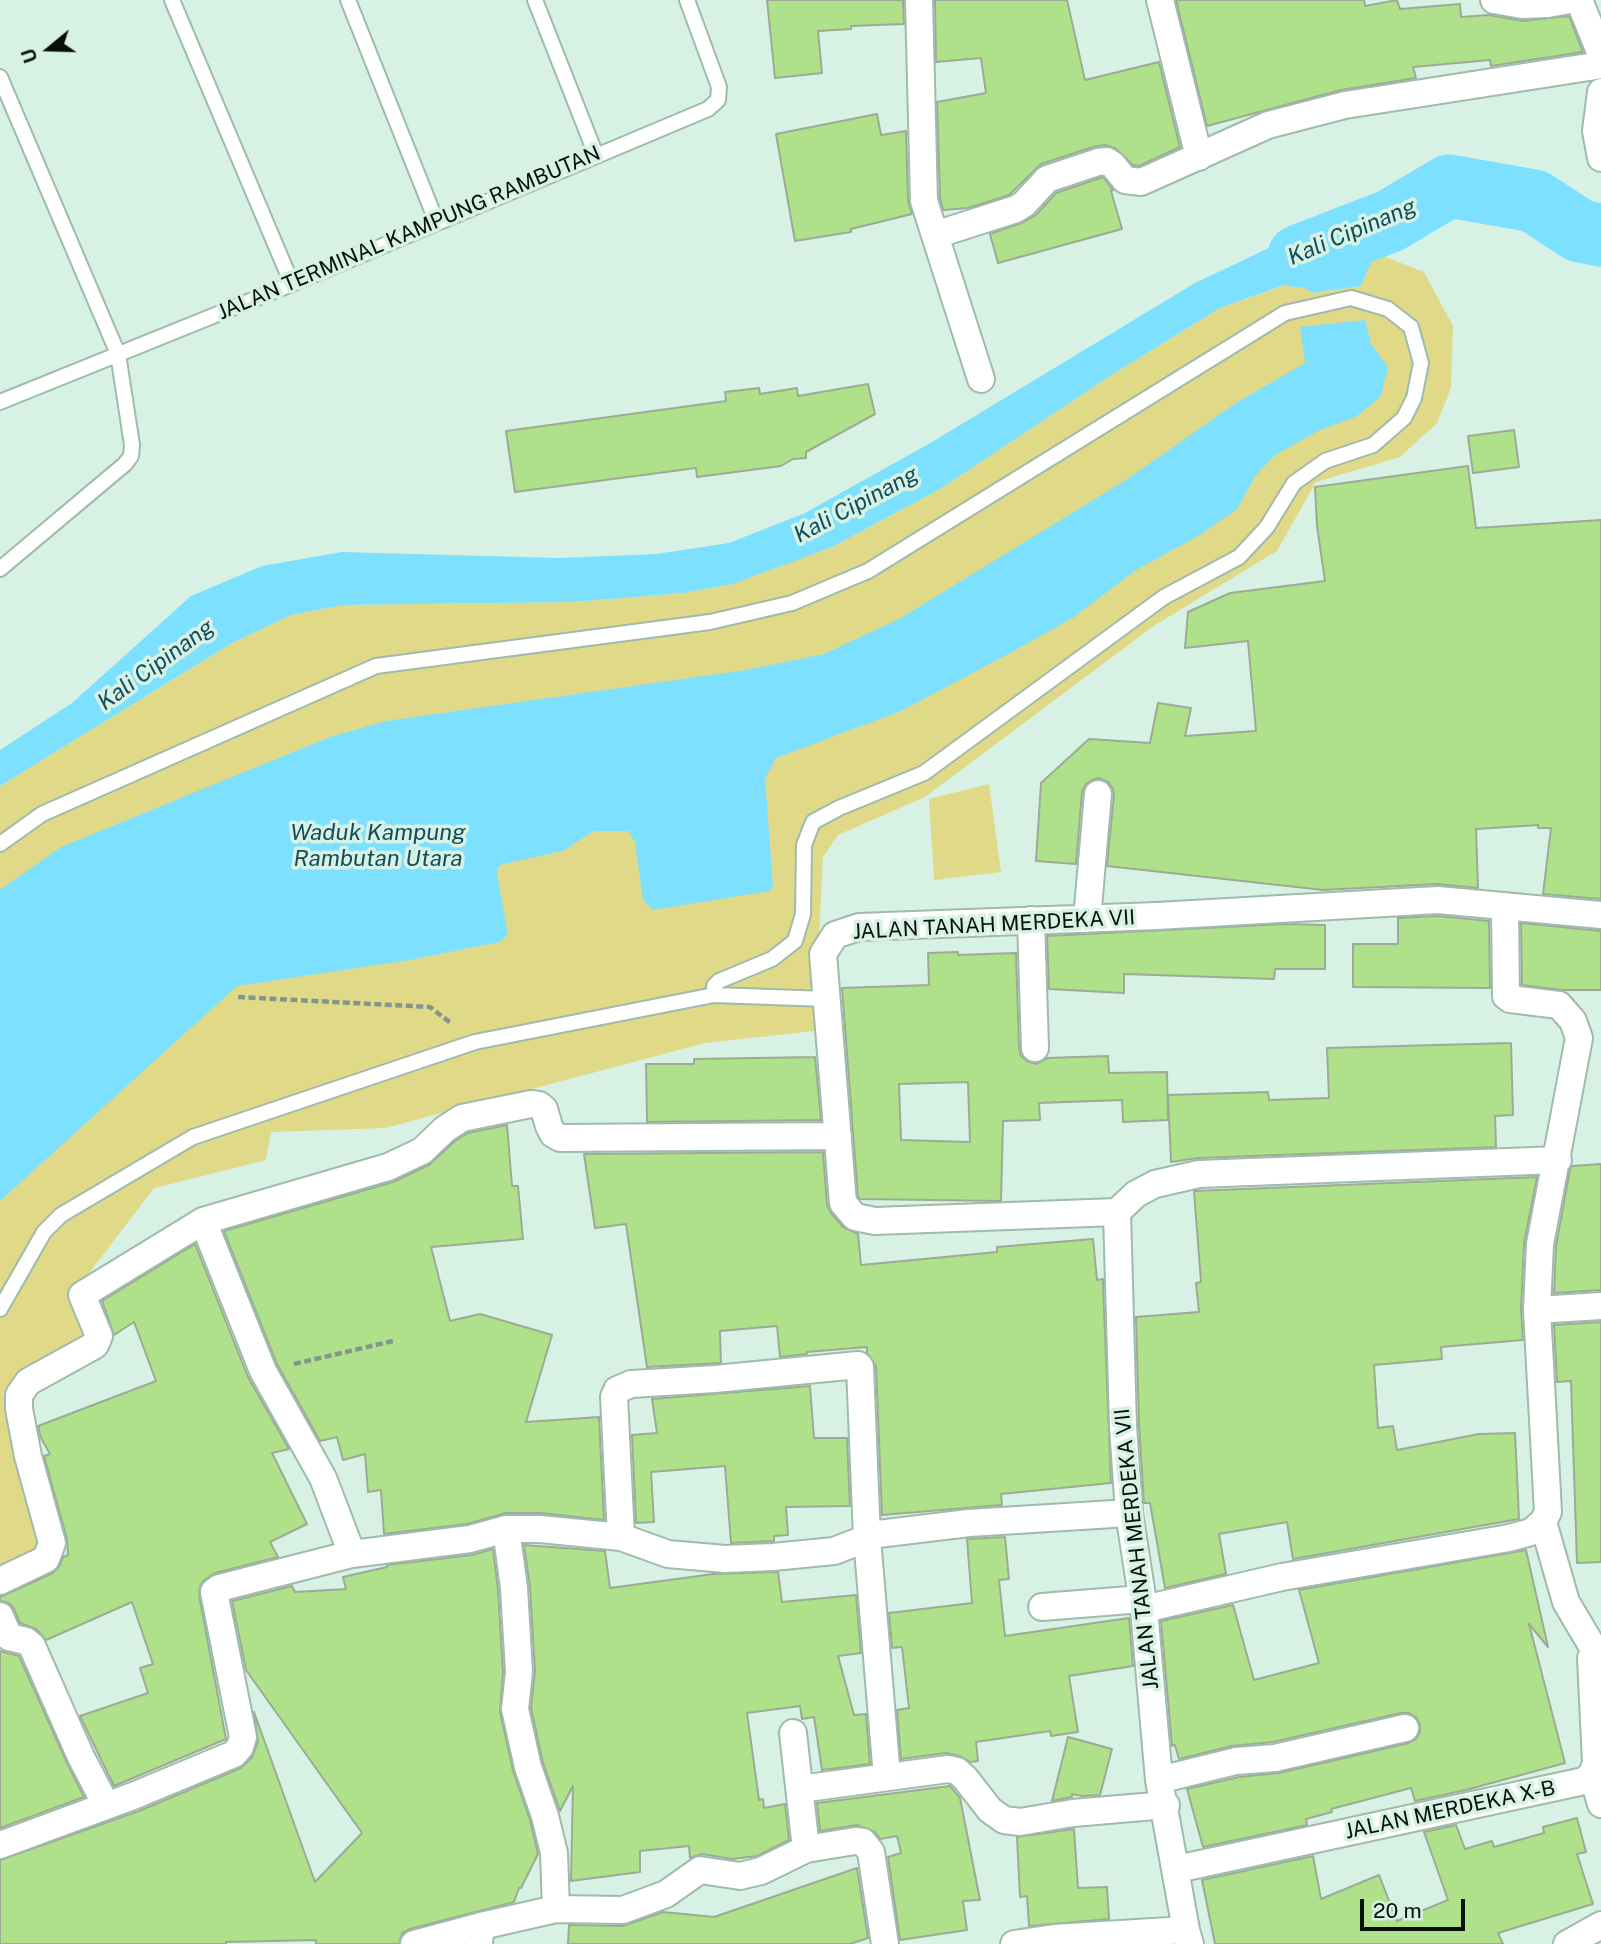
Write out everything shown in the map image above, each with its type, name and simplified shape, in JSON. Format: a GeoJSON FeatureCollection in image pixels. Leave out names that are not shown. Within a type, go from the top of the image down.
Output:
{"type":"FeatureCollection","features":[{"type":"Feature","properties":{"kind":"street"},"geometry":{"type":"LineString","coordinates":[[919,0],[924,201],[981,379]]}},
{"type":"Feature","properties":{"kind":"street"},"geometry":{"type":"LineString","coordinates":[[1160,0],[1199,157]]}},
{"type":"Feature","properties":{"kind":"street"},"geometry":{"type":"LineString","coordinates":[[1494,0],[1522,5],[1548,5],[1570,0]]}},
{"type":"Feature","properties":{"kind":"street"},"geometry":{"type":"LineString","coordinates":[[1579,0],[1601,54]]}},
{"type":"Feature","properties":{"kind":"street"},"geometry":{"type":"LineString","coordinates":[[935,234],[1016,209],[1047,179],[1098,162],[1107,161],[1125,180],[1141,182],[1268,125],[1345,105],[1601,65]]}},
{"type":"Feature","properties":{"kind":"street"},"geometry":{"type":"LineString","coordinates":[[1601,92],[1595,131],[1601,158]]}},
{"type":"Feature","properties":{"kind":"street"},"geometry":{"type":"LineString","coordinates":[[1087,919],[1098,794]]}},
{"type":"Feature","properties":{"kind":"street","name":"JALAN TANAH MERDEKA VII"},"geometry":{"type":"LineString","coordinates":[[1188,1937],[1162,1793],[1143,1604],[1129,1513],[1123,1426],[1117,1212],[875,1221],[855,1217],[844,1203],[823,954],[835,935],[859,927],[1087,919],[1438,900],[1601,915]]}},
{"type":"Feature","properties":{"kind":"street"},"geometry":{"type":"LineString","coordinates":[[1042,1607],[1143,1604],[1509,1538],[1531,1532],[1542,1522],[1548,1512],[1537,1310],[1541,1244],[1579,1038],[1573,1021],[1559,1005],[1510,999],[1506,996],[1505,906]]}},
{"type":"Feature","properties":{"kind":"street"},"geometry":{"type":"LineString","coordinates":[[1031,920],[1035,1048]]}},
{"type":"Feature","properties":{"kind":"street"},"geometry":{"type":"LineString","coordinates":[[0,1581],[46,1559],[52,1542],[28,1456],[19,1395],[28,1382],[97,1341],[99,1336],[82,1295],[203,1220],[388,1167],[422,1151],[445,1129],[462,1118],[531,1104],[544,1109],[553,1134],[560,1138],[838,1136]]}},
{"type":"Feature","properties":{"kind":"street"},"geometry":{"type":"LineString","coordinates":[[1117,1212],[1136,1194],[1155,1184],[1199,1174],[1558,1160]]}},
{"type":"Feature","properties":{"kind":"street"},"geometry":{"type":"LineString","coordinates":[[203,1220],[262,1371],[323,1478],[352,1554]]}},
{"type":"Feature","properties":{"kind":"street"},"geometry":{"type":"LineString","coordinates":[[1537,1310],[1601,1306]]}},
{"type":"Feature","properties":{"kind":"street"},"geometry":{"type":"LineString","coordinates":[[621,1537],[614,1397],[617,1390],[631,1384],[715,1379],[855,1363],[860,1367],[867,1538],[887,1777]]}},
{"type":"Feature","properties":{"kind":"street"},"geometry":{"type":"LineString","coordinates":[[0,1844],[234,1754],[240,1747],[243,1737],[230,1680],[214,1592],[216,1590],[352,1554],[470,1539],[506,1529],[540,1529],[621,1537],[668,1554],[725,1559],[834,1551],[878,1534],[969,1523],[1129,1513]]}},
{"type":"Feature","properties":{"kind":"street"},"geometry":{"type":"LineString","coordinates":[[1542,1522],[1566,1602],[1598,1649],[1591,1658],[1596,1763],[1592,1774],[1601,1804]]}},
{"type":"Feature","properties":{"kind":"street"},"geometry":{"type":"LineString","coordinates":[[506,1529],[514,1588],[519,1672],[515,1709],[528,1767],[554,1853],[556,1909]]}},
{"type":"Feature","properties":{"kind":"street"},"geometry":{"type":"LineString","coordinates":[[0,1616],[7,1635],[26,1641],[32,1646],[81,1757],[106,1805]]}},
{"type":"Feature","properties":{"kind":"street"},"geometry":{"type":"LineString","coordinates":[[800,1789],[948,1769],[957,1771],[965,1778],[996,1815],[1004,1820],[1020,1822],[1073,1814],[1162,1793],[1236,1761],[1275,1758],[1405,1728]]}},
{"type":"Feature","properties":{"kind":"street"},"geometry":{"type":"LineString","coordinates":[[793,1733],[806,1849]]}},
{"type":"Feature","properties":{"kind":"street","name":"JALAN MERDEKA X-B"},"geometry":{"type":"LineString","coordinates":[[1177,1869],[1584,1781],[1592,1774]]}},
{"type":"Feature","properties":{"kind":"street"},"geometry":{"type":"LineString","coordinates":[[414,1944],[480,1935],[556,1909],[623,1910],[666,1894],[700,1870],[740,1876],[761,1871],[806,1849],[855,1841],[863,1842],[871,1852],[885,1944]]}},
{"type":"Feature","properties":{"kind":"street"},"geometry":{"type":"LineString","coordinates":[[1567,1944],[1601,1925]]}},
{"type":"Feature","properties":{"kind":"street"},"geometry":{"type":"LineString","coordinates":[[1014,1944],[1054,1938],[1188,1937]]}},
{"type":"Feature","properties":{"kind":"lane"},"geometry":{"type":"LineString","coordinates":[[172,0],[292,284]]}},
{"type":"Feature","properties":{"kind":"lane"},"geometry":{"type":"LineString","coordinates":[[348,0],[437,223]]}},
{"type":"Feature","properties":{"kind":"lane"},"geometry":{"type":"LineString","coordinates":[[534,0],[596,155]]}},
{"type":"Feature","properties":{"kind":"lane","name":"JALAN TERMINAL KAMPUNG RAMBUTAN"},"geometry":{"type":"LineString","coordinates":[[0,402],[292,284],[708,109],[718,100],[719,87],[687,0]]}},
{"type":"Feature","properties":{"kind":"lane"},"geometry":{"type":"LineString","coordinates":[[0,77],[118,354],[132,445],[131,456],[125,464],[0,569]]}},
{"type":"Feature","properties":{"kind":"lane"},"geometry":{"type":"LineString","coordinates":[[0,844],[42,814],[376,666],[710,622],[792,603],[868,571],[1284,313],[1351,299],[1388,309],[1411,327],[1421,363],[1414,398],[1404,418],[1373,445],[1325,461],[1294,483],[1267,527],[1239,556],[1164,597],[924,773],[839,808],[813,822],[804,845],[803,914],[795,940],[772,959],[719,981],[714,986],[714,995]]}},
{"type":"Feature","properties":{"kind":"lane"},"geometry":{"type":"LineString","coordinates":[[0,1309],[44,1232],[61,1214],[193,1137],[474,1042],[714,995],[827,999]]}},
{"type":"Feature","properties":{"kind":"path"},"geometry":{"type":"LineString","coordinates":[[237,997],[430,1007]]}},
{"type":"Feature","properties":{"kind":"path"},"geometry":{"type":"LineString","coordinates":[[262,1371],[393,1341]]}},
{"type":"Feature","properties":{"kind":"shaded area"},"geometry":{"type":"Polygon","coordinates":[[[1375,253],[1424,272],[1453,326],[1451,388],[1437,423],[1400,457],[1316,482],[1277,551],[1155,625],[925,797],[838,835],[823,857],[814,1031],[705,1043],[385,1128],[271,1132],[266,1160],[154,1188],[77,1289],[92,1335],[4,1392],[44,1542],[0,1570],[0,786],[232,643],[291,615],[343,605],[573,602],[683,593],[832,547],[940,489],[1116,372],[1222,307],[1297,281],[1312,293],[1361,286],[1375,253]]]}},
{"type":"Feature","properties":{"kind":"shaded area"},"geometry":{"type":"Polygon","coordinates":[[[989,784],[1001,872],[934,880],[929,799],[989,784]]]}},
{"type":"Feature","properties":{"kind":"water"},"geometry":{"type":"Polygon","coordinates":[[[1387,192],[1375,253],[1361,286],[1312,293],[1296,281],[1222,307],[1116,372],[940,489],[832,547],[733,584],[683,593],[573,602],[343,605],[291,615],[232,643],[0,786],[0,750],[72,703],[191,596],[262,566],[342,552],[560,558],[656,554],[729,543],[805,513],[932,442],[1195,283],[1387,192]]]}},
{"type":"Feature","properties":{"kind":"water","name":"Waduk Kampung Rambutan Utara"},"geometry":{"type":"Polygon","coordinates":[[[1365,320],[1371,344],[1388,367],[1381,396],[1357,416],[1318,431],[1275,455],[1256,475],[1237,509],[1200,535],[1136,570],[1074,617],[1014,651],[901,711],[776,758],[765,779],[773,885],[770,891],[652,910],[643,900],[635,842],[628,831],[594,831],[563,851],[503,864],[497,868],[497,874],[508,934],[500,942],[410,960],[237,986],[0,1201],[0,890],[61,847],[330,737],[386,721],[746,670],[824,654],[899,619],[1126,480],[1236,403],[1305,363],[1300,327],[1365,320]]]}},
{"type":"Feature","properties":{"kind":"building"},"geometry":{"type":"Polygon","coordinates":[[[767,0],[903,0],[904,24],[851,26],[851,29],[818,31],[822,73],[775,78],[767,0]]]}},
{"type":"Feature","properties":{"kind":"building"},"geometry":{"type":"Polygon","coordinates":[[[935,0],[1067,0],[1085,80],[1159,62],[1180,147],[1139,166],[1133,165],[1115,148],[1105,145],[1093,147],[1041,164],[1009,195],[968,208],[943,210],[940,198],[937,102],[986,93],[981,58],[936,62],[935,0]]]}},
{"type":"Feature","properties":{"kind":"building"},"geometry":{"type":"Polygon","coordinates":[[[1176,0],[1364,0],[1365,6],[1397,0],[1400,9],[1460,4],[1461,17],[1489,15],[1523,21],[1569,16],[1583,52],[1491,66],[1490,60],[1413,67],[1416,78],[1341,90],[1207,126],[1176,0]]]}},
{"type":"Feature","properties":{"kind":"building"},"geometry":{"type":"Polygon","coordinates":[[[877,114],[881,135],[906,131],[908,201],[912,214],[851,229],[851,232],[795,241],[776,134],[877,114]]]}},
{"type":"Feature","properties":{"kind":"building"},"geometry":{"type":"Polygon","coordinates":[[[1103,177],[1113,190],[1111,191],[1122,229],[998,263],[990,234],[1036,215],[1056,193],[1103,177]]]}},
{"type":"Feature","properties":{"kind":"building"},"geometry":{"type":"Polygon","coordinates":[[[868,384],[875,414],[806,452],[806,458],[793,459],[781,466],[697,477],[696,468],[515,492],[506,431],[726,401],[725,392],[759,388],[760,394],[797,388],[798,396],[868,384]]]}},
{"type":"Feature","properties":{"kind":"building"},"geometry":{"type":"Polygon","coordinates":[[[1514,430],[1519,467],[1473,473],[1468,436],[1514,430]]]}},
{"type":"Feature","properties":{"kind":"building"},"geometry":{"type":"Polygon","coordinates":[[[1468,466],[1476,528],[1601,520],[1601,899],[1543,894],[1551,828],[1538,828],[1538,825],[1476,829],[1478,888],[1437,884],[1323,890],[1107,866],[1114,795],[1108,782],[1099,778],[1086,784],[1082,792],[1076,864],[1036,861],[1041,783],[1089,739],[1150,743],[1158,703],[1191,708],[1185,736],[1256,731],[1248,641],[1185,648],[1188,612],[1230,593],[1325,581],[1317,526],[1315,487],[1468,466]]]}},
{"type":"Feature","properties":{"kind":"building"},"geometry":{"type":"Polygon","coordinates":[[[1438,916],[1489,921],[1490,988],[1353,987],[1353,944],[1398,944],[1398,918],[1438,916]]]}},
{"type":"Feature","properties":{"kind":"building"},"geometry":{"type":"Polygon","coordinates":[[[1521,923],[1601,931],[1601,990],[1561,990],[1522,985],[1521,923]]]}},
{"type":"Feature","properties":{"kind":"building"},"geometry":{"type":"Polygon","coordinates":[[[1285,924],[1325,925],[1325,969],[1275,969],[1274,979],[1124,974],[1124,993],[1049,989],[1047,936],[1285,924]]]}},
{"type":"Feature","properties":{"kind":"building"},"geometry":{"type":"Polygon","coordinates":[[[928,953],[1016,953],[1021,1056],[1036,1064],[1047,1058],[1108,1056],[1109,1073],[1167,1072],[1168,1120],[1123,1122],[1122,1100],[1039,1103],[1040,1120],[1003,1121],[1001,1201],[860,1199],[842,988],[929,985],[928,953]],[[968,1082],[899,1084],[901,1140],[970,1142],[968,1082]]]}},
{"type":"Feature","properties":{"kind":"building"},"geometry":{"type":"Polygon","coordinates":[[[1511,1043],[1513,1115],[1495,1116],[1496,1147],[1198,1158],[1171,1162],[1168,1095],[1268,1092],[1269,1100],[1329,1098],[1327,1048],[1511,1043]]]}},
{"type":"Feature","properties":{"kind":"building"},"geometry":{"type":"Polygon","coordinates":[[[815,1057],[821,1120],[647,1122],[646,1064],[694,1064],[694,1059],[815,1057]]]}},
{"type":"Feature","properties":{"kind":"building"},"geometry":{"type":"Polygon","coordinates":[[[507,1125],[512,1186],[518,1186],[523,1239],[431,1247],[450,1321],[480,1314],[552,1335],[526,1422],[599,1417],[604,1520],[541,1513],[506,1513],[467,1524],[384,1534],[381,1490],[368,1492],[365,1454],[343,1460],[337,1437],[320,1441],[277,1364],[224,1231],[393,1182],[429,1165],[468,1133],[507,1125]]]}},
{"type":"Feature","properties":{"kind":"building"},"geometry":{"type":"Polygon","coordinates":[[[823,1152],[827,1205],[843,1227],[858,1234],[861,1265],[997,1252],[997,1247],[1093,1239],[1097,1280],[1103,1279],[1111,1483],[1001,1494],[1002,1505],[882,1515],[876,1366],[867,1353],[867,1347],[780,1357],[777,1326],[720,1331],[721,1363],[647,1367],[626,1224],[595,1228],[584,1154],[823,1152]]]}},
{"type":"Feature","properties":{"kind":"building"},"geometry":{"type":"Polygon","coordinates":[[[1601,1164],[1601,1290],[1554,1293],[1556,1246],[1570,1169],[1572,1166],[1601,1164]]]}},
{"type":"Feature","properties":{"kind":"building"},"geometry":{"type":"Polygon","coordinates":[[[1537,1177],[1524,1243],[1521,1309],[1523,1340],[1441,1347],[1442,1359],[1374,1365],[1378,1428],[1393,1426],[1397,1450],[1479,1434],[1515,1433],[1519,1519],[1293,1559],[1287,1522],[1219,1534],[1226,1574],[1165,1588],[1150,1503],[1144,1503],[1136,1317],[1199,1312],[1196,1283],[1201,1282],[1194,1191],[1537,1177]]]}},
{"type":"Feature","properties":{"kind":"building"},"geometry":{"type":"Polygon","coordinates":[[[195,1244],[248,1377],[289,1449],[272,1453],[307,1524],[270,1542],[278,1557],[215,1573],[200,1586],[199,1595],[226,1739],[114,1786],[80,1716],[148,1693],[140,1668],[153,1664],[132,1602],[46,1640],[36,1629],[20,1623],[14,1609],[9,1603],[0,1601],[0,1597],[53,1573],[63,1557],[68,1555],[67,1539],[44,1456],[50,1454],[38,1426],[156,1381],[134,1322],[114,1335],[102,1301],[195,1244]]]}},
{"type":"Feature","properties":{"kind":"building"},"geometry":{"type":"Polygon","coordinates":[[[1601,1322],[1601,1562],[1577,1563],[1571,1381],[1557,1382],[1554,1325],[1601,1322]]]}},
{"type":"Feature","properties":{"kind":"building"},"geometry":{"type":"Polygon","coordinates":[[[810,1386],[814,1438],[847,1438],[850,1506],[786,1507],[788,1535],[774,1536],[774,1541],[731,1543],[725,1466],[651,1472],[654,1522],[636,1523],[632,1435],[657,1433],[652,1399],[810,1386]]]}},
{"type":"Feature","properties":{"kind":"building"},"geometry":{"type":"Polygon","coordinates":[[[1005,1537],[1009,1579],[999,1580],[1005,1636],[1129,1618],[1133,1666],[1069,1676],[1078,1732],[1051,1736],[1050,1731],[976,1742],[978,1761],[970,1762],[960,1756],[946,1753],[901,1759],[897,1710],[909,1708],[902,1647],[892,1648],[889,1613],[972,1603],[967,1539],[1005,1537]]]}},
{"type":"Feature","properties":{"kind":"building"},"geometry":{"type":"Polygon","coordinates":[[[524,1545],[605,1551],[610,1588],[713,1574],[778,1572],[782,1602],[856,1595],[861,1653],[838,1656],[854,1715],[866,1714],[870,1764],[822,1770],[814,1717],[802,1719],[800,1706],[747,1713],[759,1800],[763,1799],[764,1808],[785,1804],[789,1840],[757,1856],[732,1859],[702,1854],[690,1858],[689,1846],[640,1851],[640,1872],[571,1881],[573,1786],[560,1811],[543,1763],[531,1708],[535,1671],[530,1587],[524,1545]]]}},
{"type":"Feature","properties":{"kind":"building"},"geometry":{"type":"Polygon","coordinates":[[[493,1549],[503,1672],[500,1712],[513,1771],[530,1820],[538,1854],[514,1902],[410,1929],[402,1933],[399,1944],[316,1944],[316,1940],[226,1944],[0,1944],[0,1860],[139,1811],[241,1768],[252,1757],[258,1742],[254,1712],[315,1882],[362,1833],[246,1670],[232,1601],[292,1586],[295,1592],[346,1589],[343,1577],[387,1565],[472,1555],[493,1549]]]}},
{"type":"Feature","properties":{"kind":"building"},"geometry":{"type":"Polygon","coordinates":[[[1526,1550],[1548,1647],[1529,1624],[1565,1763],[1415,1801],[1411,1788],[1331,1809],[1332,1812],[1306,1819],[1307,1825],[1203,1847],[1187,1789],[1239,1777],[1279,1773],[1409,1743],[1416,1739],[1420,1725],[1416,1717],[1401,1713],[1273,1742],[1232,1746],[1179,1759],[1175,1745],[1172,1746],[1161,1621],[1233,1605],[1254,1680],[1319,1663],[1299,1590],[1526,1550]]]}},
{"type":"Feature","properties":{"kind":"building"},"geometry":{"type":"Polygon","coordinates":[[[0,1651],[19,1656],[84,1797],[0,1828],[0,1651]]]}},
{"type":"Feature","properties":{"kind":"building"},"geometry":{"type":"Polygon","coordinates":[[[1068,1737],[1112,1749],[1100,1795],[1072,1794],[1072,1797],[1052,1801],[1068,1737]]]}},
{"type":"Feature","properties":{"kind":"building"},"geometry":{"type":"Polygon","coordinates":[[[950,1786],[960,1798],[980,1900],[963,1901],[967,1930],[900,1940],[888,1857],[901,1853],[897,1836],[880,1839],[875,1832],[857,1825],[820,1831],[817,1803],[950,1786]]]}},
{"type":"Feature","properties":{"kind":"building"},"geometry":{"type":"Polygon","coordinates":[[[1577,1818],[1586,1852],[1577,1854],[1593,1904],[1498,1933],[1503,1944],[1215,1944],[1202,1880],[1313,1856],[1321,1899],[1379,1875],[1397,1921],[1448,1900],[1424,1832],[1456,1825],[1465,1849],[1492,1841],[1494,1847],[1544,1833],[1543,1827],[1577,1818]]]}},
{"type":"Feature","properties":{"kind":"building"},"geometry":{"type":"Polygon","coordinates":[[[1074,1829],[1078,1888],[1107,1887],[1109,1919],[1029,1926],[1027,1896],[1020,1897],[1017,1837],[1074,1829]]]}},
{"type":"Feature","properties":{"kind":"building"},"geometry":{"type":"Polygon","coordinates":[[[857,1868],[868,1938],[850,1944],[568,1944],[569,1925],[623,1926],[663,1912],[714,1917],[857,1868]]]}},
{"type":"Feature","properties":{"kind":"waterway","name":"Kali Cipinang"},"geometry":{"type":"LineString","coordinates":[[1299,256],[1390,221],[1449,186],[1534,201],[1580,231],[1601,235]]}}]}
